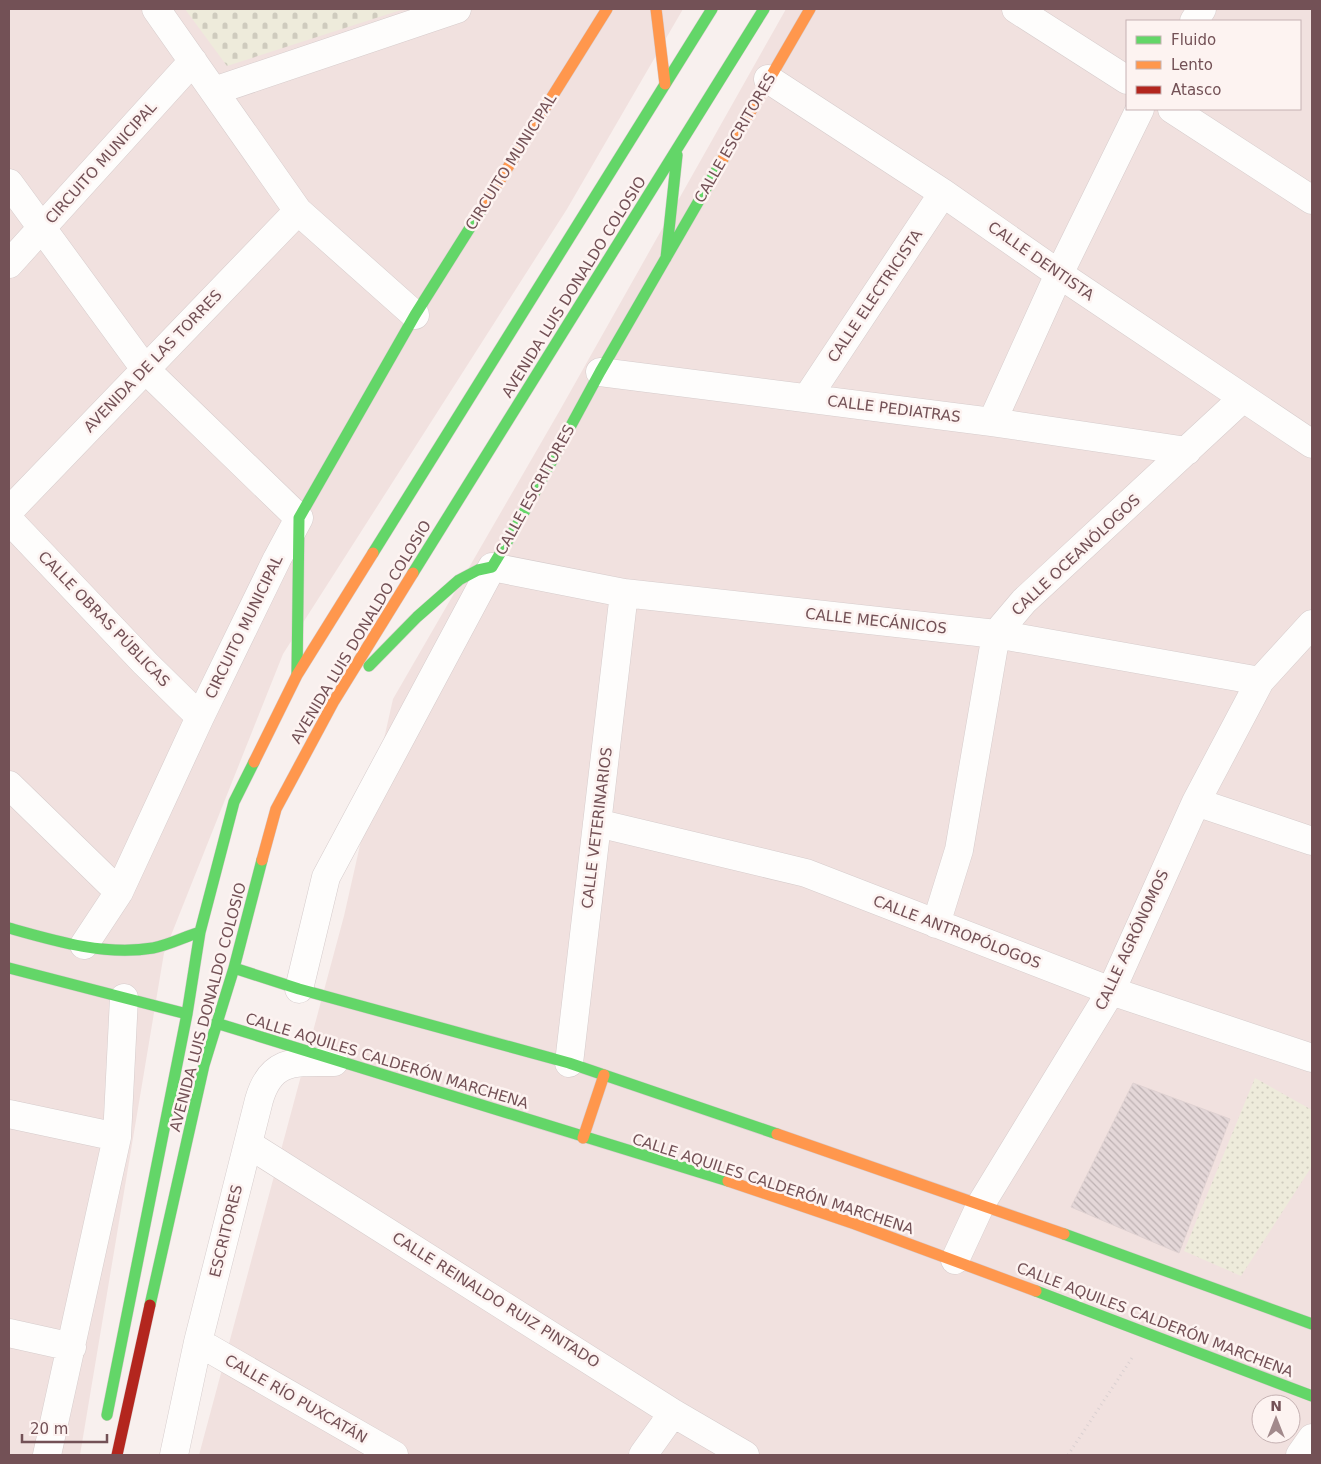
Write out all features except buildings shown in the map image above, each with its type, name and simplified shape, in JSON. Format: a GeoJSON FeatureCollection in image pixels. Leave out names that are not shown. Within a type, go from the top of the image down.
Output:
{"type":"FeatureCollection","features":[{"type":"Feature","properties":{"kind":"main road","name":"CIRCUITO MUNICIPAL"},"geometry":{"type":"LineString","coordinates":[[299,518],[416,315],[607,9]]}},
{"type":"Feature","properties":{"kind":"main road"},"geometry":{"type":"LineString","coordinates":[[656,9],[665,84]]}},
{"type":"Feature","properties":{"kind":"main road","name":"AVENIDA LUIS DONALDO COLOSIO"},"geometry":{"type":"LineString","coordinates":[[104,1426],[188,1014],[200,932],[234,802],[297,675],[712,9]]}},
{"type":"Feature","properties":{"kind":"main road","name":"AVENIDA LUIS DONALDO COLOSIO"},"geometry":{"type":"LineString","coordinates":[[117,1455],[204,1065],[234,968],[276,809],[334,700],[764,9]]}},
{"type":"Feature","properties":{"kind":"main road","name":"CALLE ESCRITORES"},"geometry":{"type":"LineString","coordinates":[[492,567],[516,527],[600,372],[810,9]]}},
{"type":"Feature","properties":{"kind":"main road"},"geometry":{"type":"LineString","coordinates":[[666,258],[678,147]]}},
{"type":"Feature","properties":{"kind":"main road"},"geometry":{"type":"LineString","coordinates":[[297,675],[299,518]]}},
{"type":"Feature","properties":{"kind":"main road"},"geometry":{"type":"LineString","coordinates":[[334,700],[417,617],[459,580],[478,570],[492,567]]}},
{"type":"Feature","properties":{"kind":"main road"},"geometry":{"type":"LineString","coordinates":[[9,928],[120,951],[154,948],[200,932]]}},
{"type":"Feature","properties":{"kind":"main road"},"geometry":{"type":"LineString","coordinates":[[9,968],[188,1014]]}},
{"type":"Feature","properties":{"kind":"main road"},"geometry":{"type":"LineString","coordinates":[[234,968],[299,989],[569,1063],[981,1204],[1312,1324]]}},
{"type":"Feature","properties":{"kind":"main road","name":"CALLE AQUILES CALDERÓN MARCHENA"},"geometry":{"type":"LineString","coordinates":[[216,1023],[335,1062],[789,1202],[954,1260],[1312,1396]]}},
{"type":"Feature","properties":{"kind":"main road"},"geometry":{"type":"LineString","coordinates":[[583,1138],[604,1075]]}},
{"type":"Feature","properties":{"kind":"street"},"geometry":{"type":"LineString","coordinates":[[156,9],[298,211],[416,315]]}},
{"type":"Feature","properties":{"kind":"street"},"geometry":{"type":"LineString","coordinates":[[214,90],[457,9]]}},
{"type":"Feature","properties":{"kind":"street"},"geometry":{"type":"LineString","coordinates":[[1016,9],[1126,79]]}},
{"type":"Feature","properties":{"kind":"street"},"geometry":{"type":"LineString","coordinates":[[1195,20],[1202,9]]}},
{"type":"Feature","properties":{"kind":"street","name":"CIRCUITO MUNICIPAL"},"geometry":{"type":"LineString","coordinates":[[9,264],[193,61]]}},
{"type":"Feature","properties":{"kind":"street","name":"CALLE DENTISTA"},"geometry":{"type":"LineString","coordinates":[[768,79],[943,193],[1059,274],[1312,444]]}},
{"type":"Feature","properties":{"kind":"street"},"geometry":{"type":"LineString","coordinates":[[992,422],[1059,274],[1140,110]]}},
{"type":"Feature","properties":{"kind":"street"},"geometry":{"type":"LineString","coordinates":[[1174,110],[1312,200]]}},
{"type":"Feature","properties":{"kind":"street"},"geometry":{"type":"LineString","coordinates":[[9,183],[145,369],[299,518]]}},
{"type":"Feature","properties":{"kind":"street","name":"CALLE ELECTRICISTA"},"geometry":{"type":"LineString","coordinates":[[807,398],[943,193]]}},
{"type":"Feature","properties":{"kind":"street","name":"AVENIDA DE LAS TORRES"},"geometry":{"type":"LineString","coordinates":[[9,511],[298,211]]}},
{"type":"Feature","properties":{"kind":"street","name":"CALLE PEDIATRAS"},"geometry":{"type":"LineString","coordinates":[[600,372],[992,422],[1187,451]]}},
{"type":"Feature","properties":{"kind":"street","name":"CALLE OCEANÓLOGOS"},"geometry":{"type":"LineString","coordinates":[[996,634],[1024,601],[1243,398]]}},
{"type":"Feature","properties":{"kind":"street","name":"CIRCUITO MUNICIPAL"},"geometry":{"type":"LineString","coordinates":[[84,945],[119,892],[200,717],[277,558],[299,518]]}},
{"type":"Feature","properties":{"kind":"street","name":"CALLE OBRAS PÚBLICAS"},"geometry":{"type":"LineString","coordinates":[[9,520],[138,656],[200,717]]}},
{"type":"Feature","properties":{"kind":"street","name":"CALLE MECÁNICOS"},"geometry":{"type":"LineString","coordinates":[[492,567],[624,593],[996,634],[1260,681]]}},
{"type":"Feature","properties":{"kind":"street","name":"CALLE ESCRITORES"},"geometry":{"type":"LineString","coordinates":[[299,989],[321,894],[332,864],[492,567]]}},
{"type":"Feature","properties":{"kind":"street","name":"CALLE VETERINARIOS"},"geometry":{"type":"LineString","coordinates":[[569,1063],[624,593]]}},
{"type":"Feature","properties":{"kind":"street","name":"CALLE AGRÓNOMOS"},"geometry":{"type":"LineString","coordinates":[[954,1260],[981,1204],[1111,991],[1196,802],[1260,681],[1312,624]]}},
{"type":"Feature","properties":{"kind":"street"},"geometry":{"type":"LineString","coordinates":[[936,924],[959,850],[996,634]]}},
{"type":"Feature","properties":{"kind":"street"},"geometry":{"type":"LineString","coordinates":[[9,785],[119,892]]}},
{"type":"Feature","properties":{"kind":"street"},"geometry":{"type":"LineString","coordinates":[[1196,802],[1312,841]]}},
{"type":"Feature","properties":{"kind":"street","name":"CALLE ANTROPÓLOGOS"},"geometry":{"type":"LineString","coordinates":[[597,823],[806,873],[1111,991],[1312,1058]]}},
{"type":"Feature","properties":{"kind":"street"},"geometry":{"type":"LineString","coordinates":[[48,1453],[118,1137],[124,998]]}},
{"type":"Feature","properties":{"kind":"street","name":"ESCRITORES"},"geometry":{"type":"LineString","coordinates":[[174,1455],[198,1342],[262,1091],[270,1076],[276,1070],[291,1064],[335,1062]]}},
{"type":"Feature","properties":{"kind":"street"},"geometry":{"type":"LineString","coordinates":[[9,1114],[118,1137]]}},
{"type":"Feature","properties":{"kind":"street","name":"CALLE REINALDO RUIZ PINTADO"},"geometry":{"type":"LineString","coordinates":[[248,1144],[673,1413],[745,1455]]}},
{"type":"Feature","properties":{"kind":"street"},"geometry":{"type":"LineString","coordinates":[[9,1333],[72,1347]]}},
{"type":"Feature","properties":{"kind":"street","name":"CALLE RÍO PUXCATÁN"},"geometry":{"type":"LineString","coordinates":[[198,1342],[394,1455]]}},
{"type":"Feature","properties":{"kind":"street"},"geometry":{"type":"LineString","coordinates":[[643,1455],[673,1413]]}},
{"type":"Feature","properties":{"kind":"street"},"geometry":{"type":"LineString","coordinates":[[1300,1455],[1312,1438]]}},
{"type":"Feature","properties":{"kind":"path"},"geometry":{"type":"LineString","coordinates":[[1068,1455],[1147,1334]]}},
{"type":"Feature","properties":{"kind":"shaded area"},"geometry":{"type":"Polygon","coordinates":[[[9,9],[683,9],[567,209],[283,654],[164,953],[80,1455],[9,1455],[9,9]]]}},
{"type":"Feature","properties":{"kind":"shaded area"},"geometry":{"type":"Polygon","coordinates":[[[786,9],[1312,9],[1312,1455],[199,1455],[344,916],[393,699],[560,410],[786,9]]]}},
{"type":"Feature","properties":{"kind":"green space"},"geometry":{"type":"Polygon","coordinates":[[[185,9],[404,9],[227,66],[185,9]]]}},
{"type":"Feature","properties":{"kind":"green space"},"geometry":{"type":"Polygon","coordinates":[[[1255,1078],[1312,1110],[1312,1166],[1241,1276],[1184,1251],[1255,1078]]]}},
{"type":"Feature","properties":{"kind":"traffic: fast"},"geometry":{"type":"LineString","coordinates":[[373,553],[712,9]]}},
{"type":"Feature","properties":{"kind":"traffic: fast"},"geometry":{"type":"LineString","coordinates":[[413,573],[764,9]]}},
{"type":"Feature","properties":{"kind":"traffic: fast"},"geometry":{"type":"LineString","coordinates":[[666,258],[677,155]]}},
{"type":"Feature","properties":{"kind":"traffic: fast"},"geometry":{"type":"LineString","coordinates":[[492,567],[516,527],[600,372],[723,159]]}},
{"type":"Feature","properties":{"kind":"traffic: fast"},"geometry":{"type":"LineString","coordinates":[[299,518],[415,315],[485,204]]}},
{"type":"Feature","properties":{"kind":"traffic: fast"},"geometry":{"type":"LineString","coordinates":[[297,674],[299,518]]}},
{"type":"Feature","properties":{"kind":"traffic: fast"},"geometry":{"type":"LineString","coordinates":[[369,666],[417,617],[459,580],[478,570],[492,567]]}},
{"type":"Feature","properties":{"kind":"traffic: fast"},"geometry":{"type":"LineString","coordinates":[[107,1415],[187,1014],[200,932],[234,802],[254,762]]}},
{"type":"Feature","properties":{"kind":"traffic: fast"},"geometry":{"type":"LineString","coordinates":[[150,1305],[204,1065],[234,968],[262,860]]}},
{"type":"Feature","properties":{"kind":"traffic: fast"},"geometry":{"type":"LineString","coordinates":[[9,928],[80,946],[117,950],[153,948],[200,932]]}},
{"type":"Feature","properties":{"kind":"traffic: fast"},"geometry":{"type":"LineString","coordinates":[[9,968],[187,1014]]}},
{"type":"Feature","properties":{"kind":"traffic: fast"},"geometry":{"type":"LineString","coordinates":[[234,968],[299,989],[569,1063],[777,1134]]}},
{"type":"Feature","properties":{"kind":"traffic: fast"},"geometry":{"type":"LineString","coordinates":[[216,1023],[728,1181]]}},
{"type":"Feature","properties":{"kind":"traffic: fast"},"geometry":{"type":"LineString","coordinates":[[1064,1234],[1312,1324]]}},
{"type":"Feature","properties":{"kind":"traffic: fast"},"geometry":{"type":"LineString","coordinates":[[1036,1291],[1312,1396]]}},
{"type":"Feature","properties":{"kind":"traffic: slow"},"geometry":{"type":"LineString","coordinates":[[485,204],[607,9]]}},
{"type":"Feature","properties":{"kind":"traffic: slow"},"geometry":{"type":"LineString","coordinates":[[656,9],[665,84]]}},
{"type":"Feature","properties":{"kind":"traffic: slow"},"geometry":{"type":"LineString","coordinates":[[723,159],[810,9]]}},
{"type":"Feature","properties":{"kind":"traffic: slow"},"geometry":{"type":"LineString","coordinates":[[254,762],[297,675],[373,553]]}},
{"type":"Feature","properties":{"kind":"traffic: slow"},"geometry":{"type":"LineString","coordinates":[[262,860],[276,809],[334,701],[413,573]]}},
{"type":"Feature","properties":{"kind":"traffic: slow"},"geometry":{"type":"LineString","coordinates":[[583,1138],[604,1075]]}},
{"type":"Feature","properties":{"kind":"traffic: slow"},"geometry":{"type":"LineString","coordinates":[[777,1134],[1064,1234]]}},
{"type":"Feature","properties":{"kind":"traffic: slow"},"geometry":{"type":"LineString","coordinates":[[728,1181],[855,1224],[1036,1291]]}},
{"type":"Feature","properties":{"kind":"traffic: jam"},"geometry":{"type":"LineString","coordinates":[[117,1455],[150,1305]]}}]}
